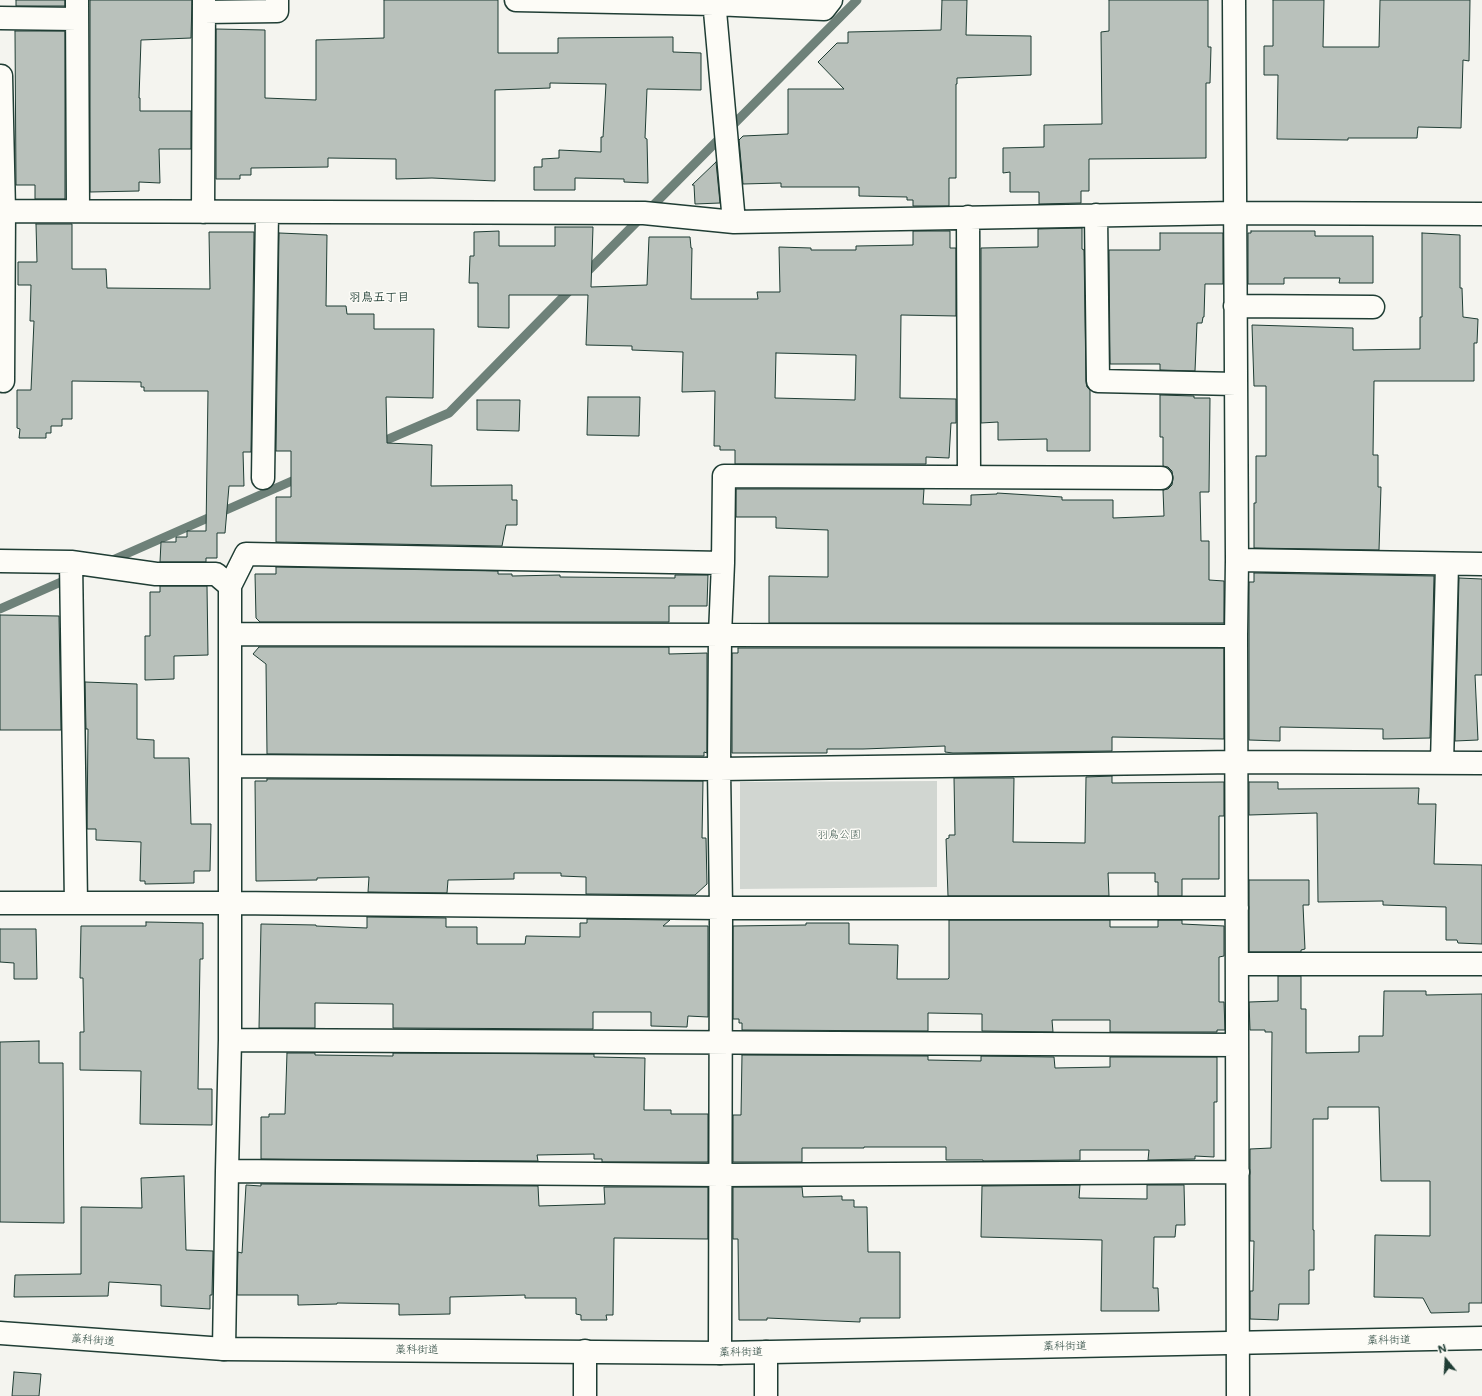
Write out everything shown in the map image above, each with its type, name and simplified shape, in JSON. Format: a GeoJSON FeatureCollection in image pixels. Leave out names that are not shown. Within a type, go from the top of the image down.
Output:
{"type":"FeatureCollection","features":[{"type":"Feature","properties":{"kind":"main road"},"geometry":{"type":"LineString","coordinates":[[203,212],[204,6],[277,11],[277,0]]}},
{"type":"Feature","properties":{"kind":"main road"},"geometry":{"type":"LineString","coordinates":[[516,0],[714,2],[824,9],[831,0]]}},
{"type":"Feature","properties":{"kind":"main road"},"geometry":{"type":"LineString","coordinates":[[1234,0],[1237,560],[1236,762],[1238,1396]]}},
{"type":"Feature","properties":{"kind":"main road"},"geometry":{"type":"LineString","coordinates":[[714,2],[734,222]]}},
{"type":"Feature","properties":{"kind":"main road"},"geometry":{"type":"LineString","coordinates":[[0,18],[77,9],[78,211]]}},
{"type":"Feature","properties":{"kind":"main road"},"geometry":{"type":"LineString","coordinates":[[2,76],[3,381]]}},
{"type":"Feature","properties":{"kind":"main road"},"geometry":{"type":"LineString","coordinates":[[2,211],[636,213],[734,222],[1234,213],[1482,214]]}},
{"type":"Feature","properties":{"kind":"main road"},"geometry":{"type":"LineString","coordinates":[[263,478],[267,212]]}},
{"type":"Feature","properties":{"kind":"main road"},"geometry":{"type":"LineString","coordinates":[[1096,215],[1098,381],[1236,384]]}},
{"type":"Feature","properties":{"kind":"main road"},"geometry":{"type":"LineString","coordinates":[[968,217],[969,477]]}},
{"type":"Feature","properties":{"kind":"main road"},"geometry":{"type":"LineString","coordinates":[[1235,306],[1373,307]]}},
{"type":"Feature","properties":{"kind":"main road"},"geometry":{"type":"LineString","coordinates":[[720,1353],[721,1043],[718,769],[720,635],[724,563],[724,476],[1161,478]]}},
{"type":"Feature","properties":{"kind":"main road"},"geometry":{"type":"LineString","coordinates":[[224,1348],[230,1040],[230,586],[246,554],[724,563]]}},
{"type":"Feature","properties":{"kind":"main road"},"geometry":{"type":"LineString","coordinates":[[1237,560],[1482,564]]}},
{"type":"Feature","properties":{"kind":"main road"},"geometry":{"type":"LineString","coordinates":[[0,561],[71,562],[156,574],[216,574],[230,586]]}},
{"type":"Feature","properties":{"kind":"main road"},"geometry":{"type":"LineString","coordinates":[[71,562],[76,903]]}},
{"type":"Feature","properties":{"kind":"main road"},"geometry":{"type":"LineString","coordinates":[[1442,763],[1447,564]]}},
{"type":"Feature","properties":{"kind":"main road"},"geometry":{"type":"LineString","coordinates":[[230,634],[1236,636]]}},
{"type":"Feature","properties":{"kind":"main road"},"geometry":{"type":"LineString","coordinates":[[230,766],[718,769],[1236,762],[1482,763]]}},
{"type":"Feature","properties":{"kind":"main road"},"geometry":{"type":"LineString","coordinates":[[0,903],[230,903],[720,908],[1237,908]]}},
{"type":"Feature","properties":{"kind":"main road"},"geometry":{"type":"LineString","coordinates":[[1237,964],[1482,964]]}},
{"type":"Feature","properties":{"kind":"main road"},"geometry":{"type":"LineString","coordinates":[[230,1040],[1237,1045]]}},
{"type":"Feature","properties":{"kind":"main road"},"geometry":{"type":"LineString","coordinates":[[227,1171],[720,1175],[1238,1172]]}},
{"type":"Feature","properties":{"kind":"main road","name":"藁科街道"},"geometry":{"type":"LineString","coordinates":[[0,1333],[224,1348],[720,1353],[1482,1338]]}},
{"type":"Feature","properties":{"kind":"main road"},"geometry":{"type":"LineString","coordinates":[[585,1351],[585,1396]]}},
{"type":"Feature","properties":{"kind":"main road"},"geometry":{"type":"LineString","coordinates":[[766,1352],[766,1396]]}},
{"type":"Feature","properties":{"kind":"green space","name":"羽鳥公園"},"geometry":{"type":"Polygon","coordinates":[[[937,781],[937,887],[740,889],[740,782],[937,781]]]}},
{"type":"Feature","properties":{"kind":"building"},"geometry":{"type":"Polygon","coordinates":[[[16,0],[65,0],[65,6],[16,6],[16,0]]]}},
{"type":"Feature","properties":{"kind":"building"},"geometry":{"type":"Polygon","coordinates":[[[90,0],[192,0],[191,38],[141,40],[139,98],[140,111],[191,111],[191,149],[159,149],[160,183],[139,182],[139,191],[90,192],[90,0]]]}},
{"type":"Feature","properties":{"kind":"building"},"geometry":{"type":"Polygon","coordinates":[[[384,0],[498,0],[498,53],[558,53],[558,38],[673,37],[673,52],[701,53],[701,90],[647,89],[645,138],[647,139],[648,183],[624,182],[624,179],[575,178],[575,190],[534,190],[534,167],[542,167],[542,159],[559,158],[559,150],[601,152],[606,84],[550,83],[550,88],[495,90],[495,181],[432,178],[396,179],[396,159],[328,158],[328,167],[251,168],[251,175],[240,175],[240,179],[216,179],[216,29],[265,30],[265,98],[316,100],[316,40],[384,38],[384,0]]]}},
{"type":"Feature","properties":{"kind":"building"},"geometry":{"type":"Polygon","coordinates":[[[942,0],[967,0],[966,35],[1031,36],[1031,75],[957,78],[956,178],[949,178],[949,206],[913,206],[913,200],[907,200],[907,197],[859,196],[859,187],[781,187],[781,183],[743,184],[739,140],[743,136],[788,134],[788,89],[844,89],[818,62],[837,43],[848,43],[848,32],[941,30],[942,0]]]}},
{"type":"Feature","properties":{"kind":"building"},"geometry":{"type":"Polygon","coordinates":[[[1109,0],[1208,0],[1208,47],[1211,47],[1210,83],[1206,83],[1206,158],[1089,159],[1089,191],[1081,191],[1081,203],[1039,204],[1039,192],[1010,192],[1010,172],[1003,173],[1003,148],[1044,147],[1044,125],[1102,124],[1101,32],[1109,31],[1109,0]]]}},
{"type":"Feature","properties":{"kind":"building"},"geometry":{"type":"Polygon","coordinates":[[[1273,0],[1324,0],[1323,47],[1379,47],[1380,0],[1470,0],[1469,61],[1463,60],[1461,128],[1418,127],[1417,138],[1348,138],[1348,140],[1277,139],[1278,75],[1264,75],[1264,46],[1273,46],[1273,0]]]}},
{"type":"Feature","properties":{"kind":"building"},"geometry":{"type":"Polygon","coordinates":[[[15,31],[65,31],[65,199],[35,199],[35,185],[16,185],[15,31]]]}},
{"type":"Feature","properties":{"kind":"building"},"geometry":{"type":"Polygon","coordinates":[[[716,162],[720,203],[695,204],[694,185],[692,185],[716,162]]]}},
{"type":"Feature","properties":{"kind":"building"},"geometry":{"type":"Polygon","coordinates":[[[36,224],[72,224],[72,269],[106,269],[107,288],[210,289],[209,232],[254,232],[251,452],[243,452],[244,486],[229,486],[225,533],[217,533],[217,558],[206,558],[206,562],[160,562],[161,542],[176,542],[176,537],[187,537],[187,531],[206,531],[208,391],[144,391],[144,387],[141,387],[141,382],[72,381],[72,419],[62,419],[62,426],[51,426],[51,433],[46,433],[46,438],[19,438],[20,429],[17,428],[17,390],[31,390],[34,321],[30,321],[31,285],[18,285],[18,262],[37,262],[36,224]]]}},
{"type":"Feature","properties":{"kind":"building"},"geometry":{"type":"Polygon","coordinates":[[[555,227],[593,227],[591,287],[647,285],[649,237],[690,237],[692,248],[691,299],[758,299],[757,292],[780,292],[779,247],[811,248],[811,250],[856,250],[856,246],[913,245],[913,231],[950,231],[950,248],[956,248],[956,316],[901,315],[900,398],[956,399],[956,423],[951,423],[949,458],[926,457],[926,464],[735,464],[735,450],[720,450],[720,446],[714,446],[715,391],[682,392],[683,352],[632,350],[632,346],[586,345],[588,295],[509,295],[509,328],[478,327],[478,283],[469,283],[470,256],[474,256],[474,232],[499,231],[499,246],[555,246],[555,227]],[[776,353],[775,398],[855,400],[856,355],[776,353]]]}},
{"type":"Feature","properties":{"kind":"building"},"geometry":{"type":"Polygon","coordinates":[[[1082,228],[1082,249],[1084,250],[1086,381],[1087,387],[1090,390],[1090,451],[1047,451],[1047,439],[998,440],[998,422],[981,423],[981,248],[1038,247],[1038,229],[1082,228]]]}},
{"type":"Feature","properties":{"kind":"building"},"geometry":{"type":"Polygon","coordinates":[[[1251,231],[1315,231],[1315,236],[1373,236],[1373,283],[1339,283],[1340,278],[1284,278],[1284,284],[1248,284],[1248,233],[1251,233],[1251,231]]]}},
{"type":"Feature","properties":{"kind":"building"},"geometry":{"type":"Polygon","coordinates":[[[279,233],[327,235],[326,306],[346,306],[347,314],[374,314],[374,329],[434,329],[433,398],[386,397],[387,443],[432,445],[431,486],[512,485],[512,500],[517,500],[517,525],[506,525],[502,546],[276,542],[276,497],[291,497],[291,451],[276,451],[279,233]]]}},
{"type":"Feature","properties":{"kind":"building"},"geometry":{"type":"Polygon","coordinates":[[[1160,233],[1223,233],[1223,284],[1205,284],[1204,317],[1202,323],[1197,323],[1195,371],[1160,370],[1160,364],[1110,364],[1109,250],[1160,250],[1160,233]]]}},
{"type":"Feature","properties":{"kind":"building"},"geometry":{"type":"Polygon","coordinates":[[[1422,233],[1460,235],[1460,288],[1462,288],[1463,317],[1478,319],[1477,343],[1474,343],[1474,381],[1374,381],[1373,455],[1378,455],[1378,487],[1381,487],[1379,550],[1254,548],[1256,456],[1266,456],[1266,386],[1254,386],[1252,325],[1353,328],[1353,350],[1420,349],[1420,317],[1422,317],[1422,233]]]}},
{"type":"Feature","properties":{"kind":"building"},"geometry":{"type":"Polygon","coordinates":[[[1160,395],[1210,398],[1209,492],[1200,492],[1201,541],[1209,541],[1209,580],[1224,581],[1224,623],[769,623],[769,576],[828,577],[828,530],[776,528],[776,517],[736,517],[736,489],[924,489],[923,504],[971,505],[971,495],[997,493],[1062,497],[1062,500],[1113,500],[1113,518],[1164,516],[1163,490],[1168,489],[1172,485],[1173,478],[1172,471],[1168,467],[1163,466],[1163,437],[1160,437],[1160,395]]]}},
{"type":"Feature","properties":{"kind":"building"},"geometry":{"type":"Polygon","coordinates":[[[588,397],[640,397],[639,436],[587,435],[588,397]]]}},
{"type":"Feature","properties":{"kind":"building"},"geometry":{"type":"Polygon","coordinates":[[[477,400],[520,400],[519,431],[477,430],[477,400]]]}},
{"type":"Feature","properties":{"kind":"building"},"geometry":{"type":"Polygon","coordinates":[[[276,567],[498,571],[498,574],[512,574],[512,576],[560,575],[560,577],[675,578],[675,575],[708,575],[707,606],[669,606],[669,622],[260,622],[256,618],[255,574],[276,574],[276,567]]]}},
{"type":"Feature","properties":{"kind":"building"},"geometry":{"type":"Polygon","coordinates":[[[1254,573],[1434,576],[1430,738],[1383,739],[1383,729],[1280,727],[1280,741],[1249,740],[1249,582],[1254,582],[1254,573]]]}},
{"type":"Feature","properties":{"kind":"building"},"geometry":{"type":"Polygon","coordinates":[[[1459,578],[1482,579],[1482,675],[1475,675],[1478,740],[1455,741],[1459,578]]]}},
{"type":"Feature","properties":{"kind":"building"},"geometry":{"type":"Polygon","coordinates":[[[160,586],[207,586],[208,655],[174,656],[174,679],[145,680],[145,636],[150,636],[150,592],[160,592],[160,586]]]}},
{"type":"Feature","properties":{"kind":"building"},"geometry":{"type":"Polygon","coordinates":[[[0,615],[59,616],[61,730],[0,730],[0,615]]]}},
{"type":"Feature","properties":{"kind":"building"},"geometry":{"type":"Polygon","coordinates":[[[259,647],[669,647],[669,654],[707,653],[707,753],[704,752],[704,756],[267,754],[266,664],[253,654],[259,647]]]}},
{"type":"Feature","properties":{"kind":"building"},"geometry":{"type":"Polygon","coordinates":[[[738,648],[1224,648],[1224,739],[1112,737],[1112,751],[953,753],[945,752],[945,746],[827,749],[827,753],[732,753],[732,653],[738,653],[738,648]]]}},
{"type":"Feature","properties":{"kind":"building"},"geometry":{"type":"Polygon","coordinates":[[[85,682],[137,684],[137,739],[154,740],[154,758],[189,758],[191,824],[211,824],[210,871],[194,871],[194,883],[145,884],[145,881],[140,881],[141,842],[96,840],[96,829],[87,829],[88,729],[86,729],[85,682]]]}},
{"type":"Feature","properties":{"kind":"building"},"geometry":{"type":"Polygon","coordinates":[[[1112,776],[1112,783],[1224,782],[1224,816],[1219,816],[1219,879],[1182,879],[1182,896],[1158,896],[1158,882],[1155,882],[1155,873],[1108,873],[1109,896],[948,896],[946,839],[949,838],[949,835],[955,835],[954,778],[1014,778],[1013,842],[1085,843],[1086,777],[1112,776]]]}},
{"type":"Feature","properties":{"kind":"building"},"geometry":{"type":"Polygon","coordinates":[[[267,779],[703,781],[702,838],[706,838],[707,884],[695,895],[586,894],[586,877],[561,876],[561,873],[514,873],[514,879],[448,880],[447,893],[368,892],[369,877],[256,881],[255,781],[267,781],[267,779]]]}},
{"type":"Feature","properties":{"kind":"building"},"geometry":{"type":"Polygon","coordinates":[[[1249,782],[1278,782],[1278,789],[1419,788],[1418,804],[1436,804],[1434,864],[1482,865],[1482,944],[1458,943],[1457,940],[1446,940],[1446,907],[1383,905],[1383,901],[1318,902],[1317,813],[1249,815],[1249,782]]]}},
{"type":"Feature","properties":{"kind":"building"},"geometry":{"type":"Polygon","coordinates":[[[1249,880],[1309,880],[1309,905],[1303,905],[1305,949],[1301,950],[1301,952],[1249,952],[1249,880]]]}},
{"type":"Feature","properties":{"kind":"building"},"geometry":{"type":"Polygon","coordinates":[[[367,917],[446,918],[446,927],[477,927],[477,944],[525,944],[526,936],[580,937],[580,923],[587,923],[587,919],[670,920],[663,926],[708,926],[708,1017],[688,1016],[687,1027],[651,1026],[651,1012],[593,1012],[593,1029],[393,1028],[393,1004],[315,1003],[315,1028],[259,1028],[261,924],[367,928],[367,917]]]}},
{"type":"Feature","properties":{"kind":"building"},"geometry":{"type":"Polygon","coordinates":[[[949,920],[1110,920],[1110,927],[1158,927],[1158,920],[1182,920],[1182,924],[1224,926],[1224,956],[1219,957],[1219,1002],[1224,1002],[1225,1030],[1217,1030],[1217,1032],[1110,1032],[1110,1020],[1052,1020],[1053,1032],[982,1031],[982,1014],[928,1013],[928,1031],[742,1030],[742,1023],[739,1023],[739,1019],[733,1019],[733,926],[849,923],[849,944],[898,945],[897,979],[948,979],[949,920]]]}},
{"type":"Feature","properties":{"kind":"building"},"geometry":{"type":"Polygon","coordinates":[[[146,922],[203,923],[203,959],[200,959],[198,1089],[212,1089],[212,1125],[140,1124],[141,1071],[80,1070],[80,1032],[84,1032],[83,978],[80,978],[81,926],[146,926],[146,922]]]}},
{"type":"Feature","properties":{"kind":"building"},"geometry":{"type":"Polygon","coordinates":[[[0,929],[36,929],[37,979],[14,979],[14,963],[0,962],[0,929]]]}},
{"type":"Feature","properties":{"kind":"building"},"geometry":{"type":"Polygon","coordinates":[[[1278,976],[1301,976],[1301,1009],[1306,1009],[1306,1053],[1359,1052],[1359,1036],[1383,1036],[1384,991],[1426,991],[1426,995],[1482,994],[1482,1303],[1469,1303],[1469,1312],[1431,1313],[1423,1298],[1374,1297],[1375,1235],[1430,1236],[1430,1181],[1381,1181],[1379,1107],[1328,1107],[1328,1119],[1313,1119],[1314,1270],[1309,1270],[1309,1304],[1279,1304],[1278,1320],[1250,1319],[1250,1291],[1253,1291],[1254,1241],[1250,1241],[1250,1149],[1271,1148],[1272,1032],[1265,1032],[1265,1030],[1250,1030],[1249,1002],[1278,1001],[1278,976]]]}},
{"type":"Feature","properties":{"kind":"building"},"geometry":{"type":"Polygon","coordinates":[[[39,1041],[39,1063],[63,1063],[64,1223],[0,1222],[0,1042],[39,1041]]]}},
{"type":"Feature","properties":{"kind":"building"},"geometry":{"type":"Polygon","coordinates":[[[287,1053],[315,1053],[315,1055],[393,1056],[393,1053],[594,1054],[594,1057],[645,1058],[644,1110],[671,1110],[671,1114],[708,1114],[708,1162],[602,1162],[602,1159],[594,1159],[594,1154],[537,1155],[538,1161],[261,1159],[261,1117],[269,1117],[269,1114],[285,1114],[287,1053]]]}},
{"type":"Feature","properties":{"kind":"building"},"geometry":{"type":"Polygon","coordinates":[[[742,1055],[928,1056],[928,1060],[981,1061],[981,1056],[1054,1057],[1055,1068],[1110,1067],[1110,1057],[1217,1057],[1217,1102],[1214,1102],[1214,1157],[1195,1156],[1195,1159],[1148,1160],[1149,1150],[1080,1150],[1080,1160],[946,1160],[946,1147],[864,1147],[802,1148],[802,1162],[733,1162],[733,1115],[741,1115],[742,1055]]]}},
{"type":"Feature","properties":{"kind":"building"},"geometry":{"type":"Polygon","coordinates":[[[184,1176],[186,1250],[213,1251],[212,1295],[210,1295],[210,1309],[161,1306],[161,1285],[109,1282],[108,1296],[14,1297],[15,1275],[81,1274],[81,1207],[142,1208],[141,1178],[184,1176]]]}},
{"type":"Feature","properties":{"kind":"building"},"geometry":{"type":"Polygon","coordinates":[[[261,1184],[538,1186],[539,1206],[605,1204],[604,1187],[708,1187],[708,1239],[614,1238],[613,1315],[606,1315],[607,1320],[581,1320],[581,1315],[576,1314],[576,1298],[525,1298],[525,1295],[450,1297],[450,1314],[399,1315],[399,1304],[337,1303],[298,1305],[298,1295],[237,1295],[238,1252],[242,1253],[246,1185],[261,1186],[261,1184]]]}},
{"type":"Feature","properties":{"kind":"building"},"geometry":{"type":"Polygon","coordinates":[[[1080,1185],[1079,1198],[1147,1199],[1147,1185],[1184,1185],[1185,1225],[1176,1225],[1175,1237],[1154,1237],[1153,1288],[1158,1288],[1159,1311],[1101,1311],[1102,1240],[981,1237],[982,1186],[1080,1185]]]}},
{"type":"Feature","properties":{"kind":"building"},"geometry":{"type":"Polygon","coordinates":[[[733,1187],[802,1187],[803,1197],[842,1196],[842,1200],[854,1200],[854,1207],[867,1207],[868,1252],[900,1252],[900,1318],[860,1318],[860,1322],[767,1318],[767,1320],[739,1320],[738,1239],[733,1239],[733,1187]]]}},
{"type":"Feature","properties":{"kind":"building"},"geometry":{"type":"Polygon","coordinates":[[[14,1372],[41,1374],[39,1396],[12,1396],[14,1372]]]}},
{"type":"Feature","properties":{"kind":"waterway"},"geometry":{"type":"LineString","coordinates":[[583,276],[857,0]]}},
{"type":"Feature","properties":{"kind":"waterway"},"geometry":{"type":"LineString","coordinates":[[377,444],[449,413],[573,287]]}},
{"type":"Feature","properties":{"kind":"waterway"},"geometry":{"type":"LineString","coordinates":[[108,562],[301,477]]}},
{"type":"Feature","properties":{"kind":"waterway"},"geometry":{"type":"LineString","coordinates":[[0,609],[70,578]]}},
{"type":"Feature","properties":{"kind":"district","name":"羽鳥五丁目"},"geometry":{"type":"Point","coordinates":[379,297]}}]}
